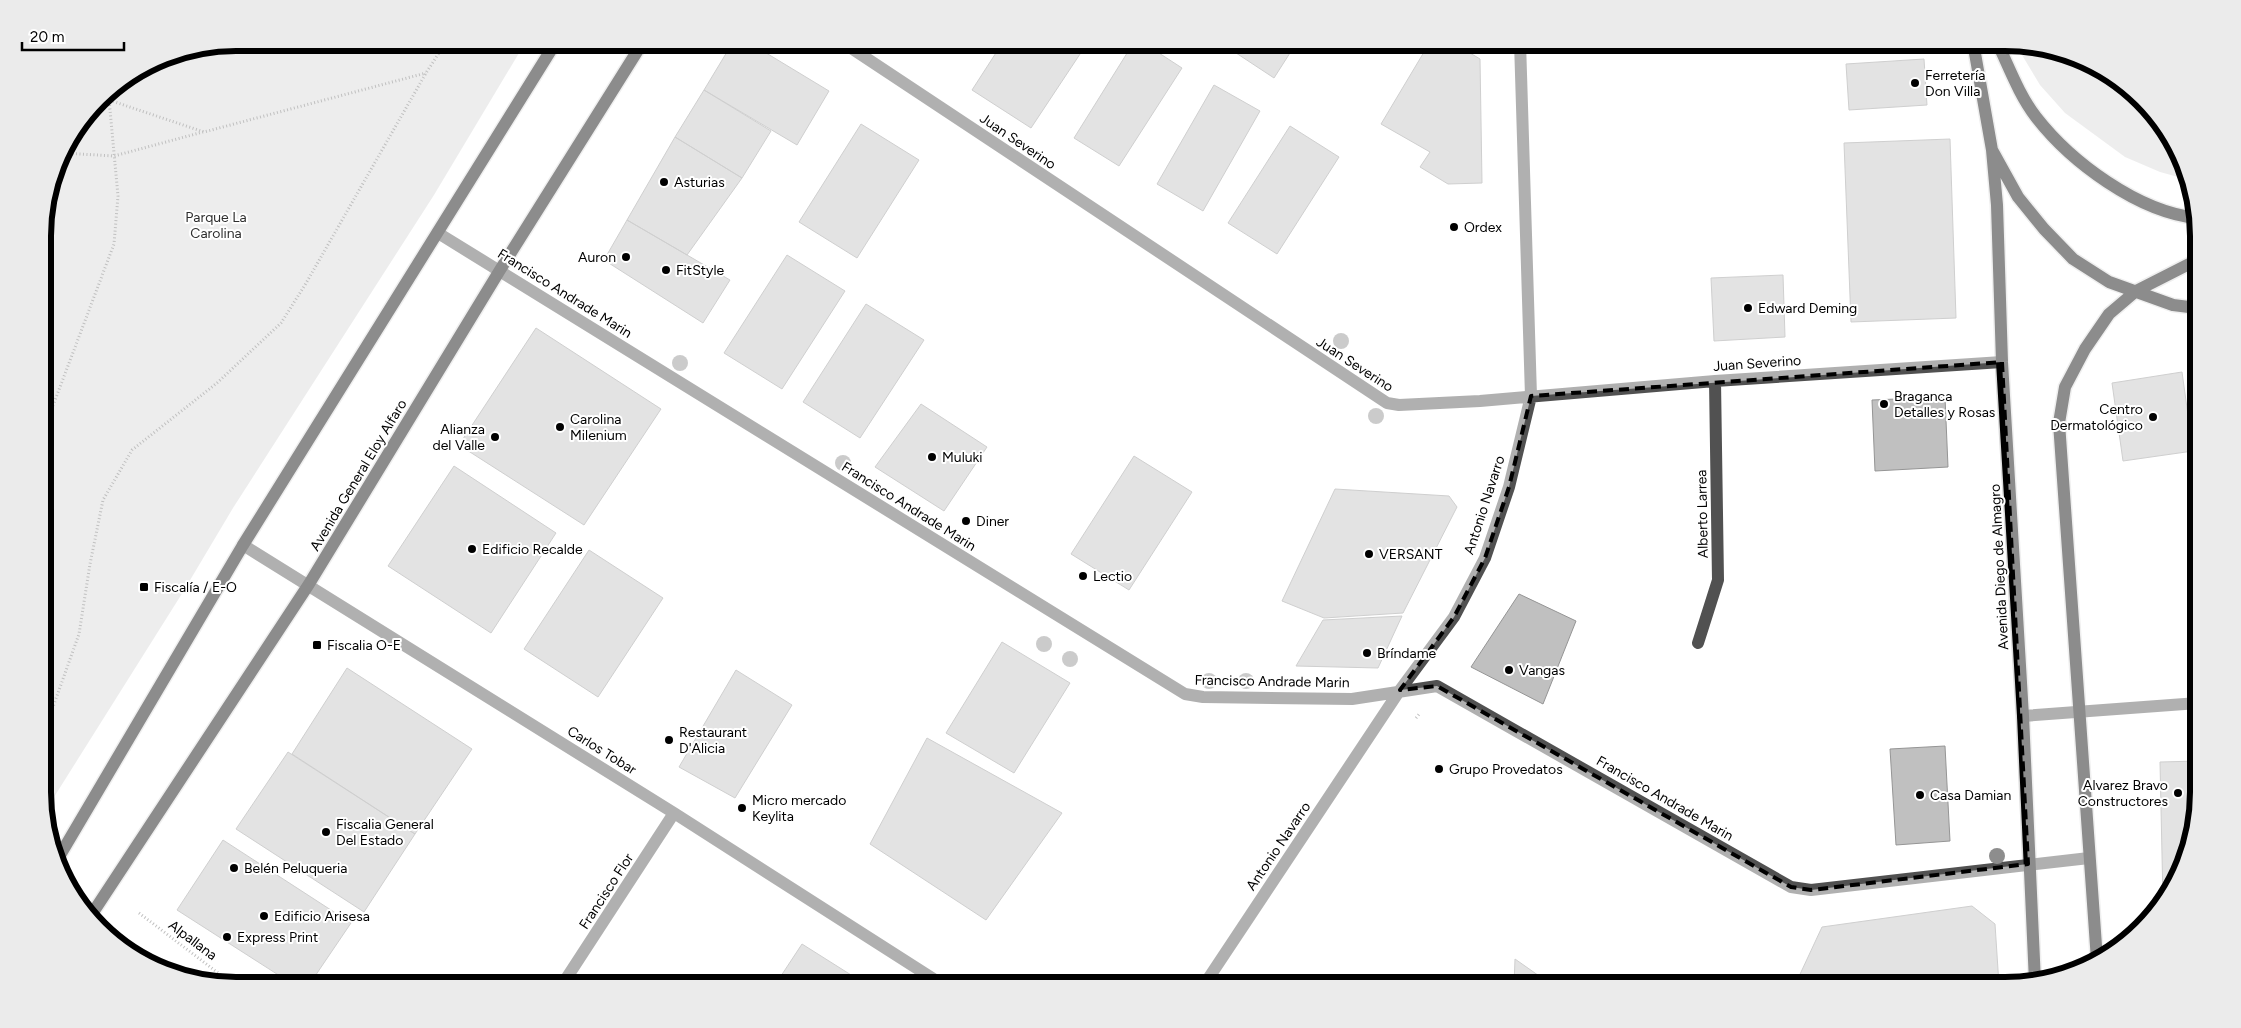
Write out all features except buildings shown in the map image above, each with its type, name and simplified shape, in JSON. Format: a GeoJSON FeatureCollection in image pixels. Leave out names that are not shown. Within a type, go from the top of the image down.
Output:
{"type":"FeatureCollection","features":[{"type":"Feature","properties":{"kind":"main road"},"geometry":{"type":"LineString","coordinates":[[62,853],[243,545],[550,51]]}},
{"type":"Feature","properties":{"kind":"main road","name":"Avenida General Eloy Alfaro"},"geometry":{"type":"LineString","coordinates":[[94,910],[309,584],[500,270],[637,51]]}},
{"type":"Feature","properties":{"kind":"main road"},"geometry":{"type":"LineString","coordinates":[[1975,51],[1992,150],[2018,197],[2044,229],[2073,259],[2109,282],[2173,305],[2190,307]]}},
{"type":"Feature","properties":{"kind":"main road"},"geometry":{"type":"LineString","coordinates":[[2001,51],[2017,86],[2035,116],[2058,143],[2106,182],[2146,203],[2188,217]]}},
{"type":"Feature","properties":{"kind":"main road","name":"Avenida Diego de Almagro"},"geometry":{"type":"LineString","coordinates":[[1992,150],[1997,205],[2002,362],[2023,716],[2028,864],[2035,974]]}},
{"type":"Feature","properties":{"kind":"main road"},"geometry":{"type":"LineString","coordinates":[[2096,952],[2059,424],[2065,387],[2085,349],[2109,314],[2136,291],[2190,264]]}},
{"type":"Feature","properties":{"kind":"street","name":"Juan Severino"},"geometry":{"type":"LineString","coordinates":[[856,51],[1386,404],[1471,402],[1715,381],[2002,362]]}},
{"type":"Feature","properties":{"kind":"street","name":"Antonio Navarro"},"geometry":{"type":"LineString","coordinates":[[1209,977],[1400,690],[1454,617],[1485,558],[1509,486],[1531,396],[1520,51]]}},
{"type":"Feature","properties":{"kind":"street","name":"Francisco Andrade Marin"},"geometry":{"type":"LineString","coordinates":[[438,233],[1185,694],[1203,697],[1352,698],[1437,686],[1791,886],[1812,890],[2089,858]]}},
{"type":"Feature","properties":{"kind":"street","name":"Alberto Larrea"},"geometry":{"type":"LineString","coordinates":[[1698,643],[1718,580],[1715,381]]}},
{"type":"Feature","properties":{"kind":"street","name":"Carlos Tobar"},"geometry":{"type":"LineString","coordinates":[[243,545],[309,584],[674,813],[930,977]]}},
{"type":"Feature","properties":{"kind":"street"},"geometry":{"type":"LineString","coordinates":[[2023,716],[2190,704]]}},
{"type":"Feature","properties":{"kind":"street","name":"Francisco Flor"},"geometry":{"type":"LineString","coordinates":[[567,977],[674,813]]}},
{"type":"Feature","properties":{"kind":"path"},"geometry":{"type":"LineString","coordinates":[[51,710],[79,634],[90,564],[104,500],[132,450],[217,383],[281,323],[305,285],[440,51]]}},
{"type":"Feature","properties":{"kind":"path"},"geometry":{"type":"LineString","coordinates":[[70,153],[114,156],[426,73]]}},
{"type":"Feature","properties":{"kind":"path"},"geometry":{"type":"LineString","coordinates":[[111,100],[204,132]]}},
{"type":"Feature","properties":{"kind":"path"},"geometry":{"type":"LineString","coordinates":[[51,411],[114,244],[118,196],[109,101]]}},
{"type":"Feature","properties":{"kind":"path","name":"Alpallana"},"geometry":{"type":"LineString","coordinates":[[139,913],[222,976]]}},
{"type":"Feature","properties":{"kind":"highlighted area"},"geometry":{"type":"Polygon","coordinates":[[[2002,362],[2028,864],[1811,890],[1791,887],[1437,686],[1400,690],[1454,617],[1485,558],[1509,487],[1531,396],[2002,362]]]}},
{"type":"Feature","properties":{"kind":"green space","name":"Parque La Carolina"},"geometry":{"type":"Polygon","coordinates":[[[236,51],[520,51],[434,195],[233,508],[183,592],[52,801],[51,236],[55,200],[61,177],[70,154],[82,134],[105,105],[134,82],[166,65],[200,55],[236,51]]]}},
{"type":"Feature","properties":{"kind":"green space"},"geometry":{"type":"Polygon","coordinates":[[[2020,52],[2064,61],[2087,70],[2107,82],[2127,97],[2144,114],[2171,154],[2180,178],[2160,172],[2125,157],[2065,113],[2040,85],[2020,52]]]}},
{"type":"Feature","properties":{"kind":"place","name":"Ferretería Don Villa"},"geometry":{"type":"Point","coordinates":[1915,83]}},
{"type":"Feature","properties":{"kind":"place","name":"Asturias"},"geometry":{"type":"Point","coordinates":[664,182]}},
{"type":"Feature","properties":{"kind":"place","name":"Ordex"},"geometry":{"type":"Point","coordinates":[1454,227]}},
{"type":"Feature","properties":{"kind":"place","name":"Auron"},"geometry":{"type":"Point","coordinates":[626,257]}},
{"type":"Feature","properties":{"kind":"place","name":"FitStyle"},"geometry":{"type":"Point","coordinates":[666,270]}},
{"type":"Feature","properties":{"kind":"place","name":"Edward Deming"},"geometry":{"type":"Point","coordinates":[1748,308]}},
{"type":"Feature","properties":{"kind":"place","name":"Braganca Detalles y Rosas"},"geometry":{"type":"Point","coordinates":[1884,404]}},
{"type":"Feature","properties":{"kind":"place","name":"Centro Dermatológico"},"geometry":{"type":"Point","coordinates":[2153,417]}},
{"type":"Feature","properties":{"kind":"place","name":"Carolina Milenium"},"geometry":{"type":"Point","coordinates":[560,427]}},
{"type":"Feature","properties":{"kind":"place","name":"Alianza del Valle"},"geometry":{"type":"Point","coordinates":[495,437]}},
{"type":"Feature","properties":{"kind":"place","name":"Muluki"},"geometry":{"type":"Point","coordinates":[932,457]}},
{"type":"Feature","properties":{"kind":"place","name":"Diner"},"geometry":{"type":"Point","coordinates":[966,521]}},
{"type":"Feature","properties":{"kind":"place","name":"Edificio Recalde"},"geometry":{"type":"Point","coordinates":[472,549]}},
{"type":"Feature","properties":{"kind":"place","name":"VERSANT"},"geometry":{"type":"Point","coordinates":[1369,554]}},
{"type":"Feature","properties":{"kind":"place","name":"Lectio"},"geometry":{"type":"Point","coordinates":[1083,576]}},
{"type":"Feature","properties":{"kind":"place","name":"Fiscalía / E-O"},"geometry":{"type":"Point","coordinates":[144,587]}},
{"type":"Feature","properties":{"kind":"place","name":"Fiscalia O-E"},"geometry":{"type":"Point","coordinates":[317,645]}},
{"type":"Feature","properties":{"kind":"place","name":"Bríndame"},"geometry":{"type":"Point","coordinates":[1367,653]}},
{"type":"Feature","properties":{"kind":"place","name":"Vangas"},"geometry":{"type":"Point","coordinates":[1509,670]}},
{"type":"Feature","properties":{"kind":"place","name":"Restaurant D'Alicia"},"geometry":{"type":"Point","coordinates":[669,740]}},
{"type":"Feature","properties":{"kind":"place","name":"Grupo Provedatos"},"geometry":{"type":"Point","coordinates":[1439,769]}},
{"type":"Feature","properties":{"kind":"place","name":"Alvarez Bravo Constructores"},"geometry":{"type":"Point","coordinates":[2178,793]}},
{"type":"Feature","properties":{"kind":"place","name":"Casa Damian"},"geometry":{"type":"Point","coordinates":[1920,795]}},
{"type":"Feature","properties":{"kind":"place","name":"Micro mercado Keylita"},"geometry":{"type":"Point","coordinates":[742,808]}},
{"type":"Feature","properties":{"kind":"place","name":"Fiscalia General Del Estado"},"geometry":{"type":"Point","coordinates":[326,832]}},
{"type":"Feature","properties":{"kind":"place","name":"Belén Peluqueria"},"geometry":{"type":"Point","coordinates":[234,868]}},
{"type":"Feature","properties":{"kind":"place","name":"Edificio Arisesa"},"geometry":{"type":"Point","coordinates":[264,916]}},
{"type":"Feature","properties":{"kind":"place","name":"Express Print"},"geometry":{"type":"Point","coordinates":[227,937]}}]}
